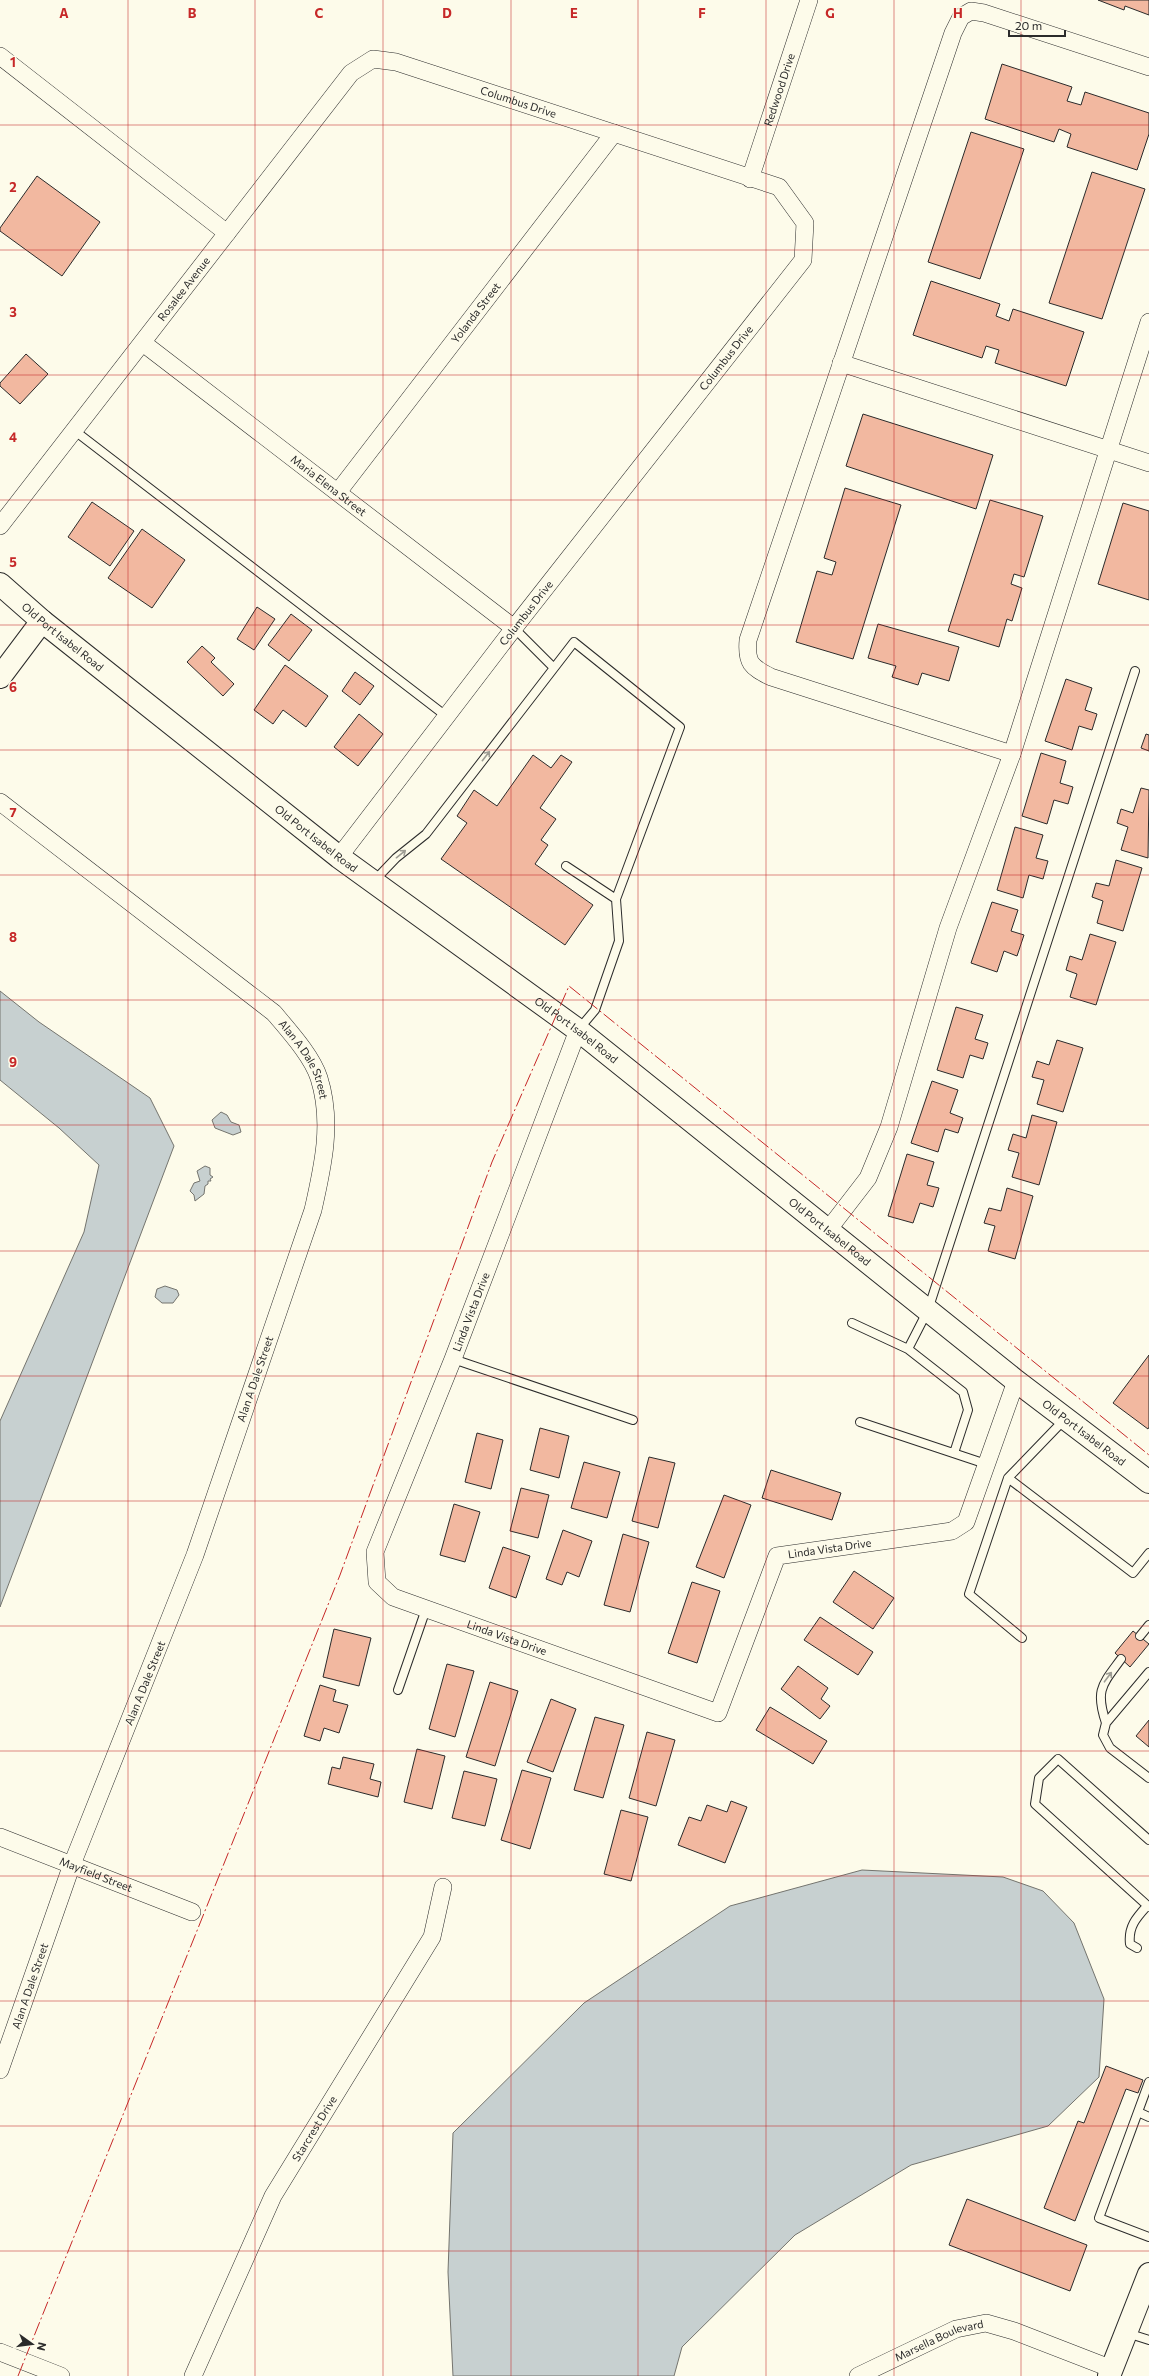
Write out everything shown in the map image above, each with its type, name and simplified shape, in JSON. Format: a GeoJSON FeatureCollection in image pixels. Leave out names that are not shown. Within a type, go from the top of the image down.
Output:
{"type":"FeatureCollection","features":[{"type":"Feature","properties":{"kind":"street","name":"Redwood Drive"},"geometry":{"type":"LineString","coordinates":[[750,179],[809,0]]}},
{"type":"Feature","properties":{"kind":"street"},"geometry":{"type":"LineString","coordinates":[[1012,754],[770,677],[756,670],[750,662],[747,655],[748,640],[952,33],[961,17],[971,11],[984,13],[1149,67]]}},
{"type":"Feature","properties":{"kind":"street"},"geometry":{"type":"LineString","coordinates":[[0,56],[227,233]]}},
{"type":"Feature","properties":{"kind":"street","name":"Columbus Drive"},"geometry":{"type":"LineString","coordinates":[[338,857],[514,628],[803,260],[805,223],[779,187],[750,179],[396,62],[373,59]]}},
{"type":"Feature","properties":{"kind":"street","name":"Rosalee Avenue"},"geometry":{"type":"LineString","coordinates":[[0,526],[351,73],[373,59]]}},
{"type":"Feature","properties":{"kind":"street","name":"Yolanda Street"},"geometry":{"type":"LineString","coordinates":[[338,492],[614,133]]}},
{"type":"Feature","properties":{"kind":"street"},"geometry":{"type":"LineString","coordinates":[[828,1230],[868,1178],[889,1127],[948,928],[1012,754],[1107,450],[1149,322]]}},
{"type":"Feature","properties":{"kind":"street","name":"Maria Elena Street"},"geometry":{"type":"LineString","coordinates":[[143,343],[514,628]]}},
{"type":"Feature","properties":{"kind":"street"},"geometry":{"type":"LineString","coordinates":[[841,363],[1149,463]]}},
{"type":"Feature","properties":{"kind":"street","name":"Old Port Isabel Road"},"geometry":{"type":"LineString","coordinates":[[0,584],[42,621],[338,857],[578,1030],[1016,1381],[1149,1482]]}},
{"type":"Feature","properties":{"kind":"street"},"geometry":{"type":"LineString","coordinates":[[0,677],[42,621]]}},
{"type":"Feature","properties":{"kind":"street","name":"Alan A Dale Street"},"geometry":{"type":"LineString","coordinates":[[0,802],[274,1013],[300,1045],[319,1077],[327,1120],[324,1162],[313,1210],[195,1555],[71,1867],[0,2070]]}},
{"type":"Feature","properties":{"kind":"street","name":"Linda Vista Drive"},"geometry":{"type":"LineString","coordinates":[[578,1030],[452,1359],[375,1552],[377,1582],[393,1597],[718,1713],[777,1556],[952,1531],[966,1522],[1016,1381]]}},
{"type":"Feature","properties":{"kind":"street","name":"Mayfield Street"},"geometry":{"type":"LineString","coordinates":[[0,1837],[71,1867],[192,1912]]}},
{"type":"Feature","properties":{"kind":"street","name":"Starcrest Drive"},"geometry":{"type":"LineString","coordinates":[[193,2376],[274,2196],[432,1937],[443,1887]]}},
{"type":"Feature","properties":{"kind":"street"},"geometry":{"type":"LineString","coordinates":[[1111,2372],[1149,2274]]}},
{"type":"Feature","properties":{"kind":"street","name":"Marsella Boulevard"},"geometry":{"type":"LineString","coordinates":[[858,2376],[956,2329],[986,2323],[1014,2331],[1111,2372]]}},
{"type":"Feature","properties":{"kind":"street"},"geometry":{"type":"LineString","coordinates":[[0,2352],[61,2376]]}},
{"type":"Feature","properties":{"kind":"lane"},"geometry":{"type":"LineString","coordinates":[[75,431],[446,716]]}},
{"type":"Feature","properties":{"kind":"lane"},"geometry":{"type":"LineString","coordinates":[[514,628],[554,668]]}},
{"type":"Feature","properties":{"kind":"lane"},"geometry":{"type":"LineString","coordinates":[[374,882],[396,858],[426,834],[574,642],[680,727],[616,899],[619,941],[595,1010],[578,1030]]}},
{"type":"Feature","properties":{"kind":"lane"},"geometry":{"type":"LineString","coordinates":[[908,1349],[928,1310],[1135,671]]}},
{"type":"Feature","properties":{"kind":"lane"},"geometry":{"type":"LineString","coordinates":[[566,866],[616,899]]}},
{"type":"Feature","properties":{"kind":"lane"},"geometry":{"type":"LineString","coordinates":[[852,1323],[908,1349],[963,1392],[968,1410],[954,1453]]}},
{"type":"Feature","properties":{"kind":"lane"},"geometry":{"type":"LineString","coordinates":[[452,1359],[633,1420]]}},
{"type":"Feature","properties":{"kind":"lane"},"geometry":{"type":"LineString","coordinates":[[1022,1638],[969,1594],[1008,1478],[1066,1419]]}},
{"type":"Feature","properties":{"kind":"lane"},"geometry":{"type":"LineString","coordinates":[[860,1422],[986,1464]]}},
{"type":"Feature","properties":{"kind":"lane"},"geometry":{"type":"LineString","coordinates":[[1008,1478],[1133,1572],[1149,1553]]}},
{"type":"Feature","properties":{"kind":"lane"},"geometry":{"type":"LineString","coordinates":[[398,1690],[426,1609]]}},
{"type":"Feature","properties":{"kind":"lane"},"geometry":{"type":"LineString","coordinates":[[1140,1636],[1149,1625]]}},
{"type":"Feature","properties":{"kind":"lane"},"geometry":{"type":"LineString","coordinates":[[1106,1723],[1102,1710],[1101,1686],[1121,1659]]}},
{"type":"Feature","properties":{"kind":"lane"},"geometry":{"type":"LineString","coordinates":[[1149,1672],[1106,1723],[1103,1735],[1110,1748],[1149,1778]]}},
{"type":"Feature","properties":{"kind":"lane"},"geometry":{"type":"LineString","coordinates":[[1137,1948],[1130,1944],[1129,1934],[1134,1920],[1148,1907],[1035,1804],[1039,1778],[1058,1759],[1149,1840]]}},
{"type":"Feature","properties":{"kind":"lane"},"geometry":{"type":"LineString","coordinates":[[1149,2082],[1099,2218],[1149,2237]]}},
{"type":"Feature","properties":{"kind":"lane"},"geometry":{"type":"LineString","coordinates":[[1138,2112],[1149,2117]]}},
{"type":"Feature","properties":{"kind":"lane"},"geometry":{"type":"LineString","coordinates":[[1126,2333],[1148,2342]]}},
{"type":"Feature","properties":{"kind":"shaded area"},"geometry":{"type":"Polygon","coordinates":[[[0,991],[39,1022],[150,1098],[174,1146],[0,1607],[0,1421],[84,1232],[99,1165],[59,1128],[0,1080],[0,991]]]}},
{"type":"Feature","properties":{"kind":"shaded area"},"geometry":{"type":"Polygon","coordinates":[[[221,1112],[227,1115],[231,1122],[239,1125],[241,1132],[233,1135],[215,1128],[212,1120],[221,1112]]]}},
{"type":"Feature","properties":{"kind":"shaded area"},"geometry":{"type":"Polygon","coordinates":[[[205,1166],[210,1168],[210,1175],[213,1177],[205,1186],[204,1194],[195,1201],[194,1195],[190,1191],[194,1183],[200,1181],[197,1171],[205,1166]]]}},
{"type":"Feature","properties":{"kind":"shaded area"},"geometry":{"type":"Polygon","coordinates":[[[165,1286],[177,1290],[179,1295],[173,1303],[162,1303],[155,1297],[157,1289],[165,1286]]]}},
{"type":"Feature","properties":{"kind":"shaded area"},"geometry":{"type":"Polygon","coordinates":[[[862,1870],[1003,1877],[1043,1891],[1074,1923],[1104,1999],[1099,2077],[1048,2126],[911,2165],[795,2235],[682,2347],[674,2376],[453,2376],[448,2272],[453,2133],[584,2003],[730,1906],[862,1870]]]}},
{"type":"Feature","properties":{"kind":"building"},"geometry":{"type":"Polygon","coordinates":[[[1098,0],[1149,0],[1149,15],[1125,6],[1124,10],[1098,0]]]}},
{"type":"Feature","properties":{"kind":"building"},"geometry":{"type":"Polygon","coordinates":[[[1002,64],[1072,87],[1067,101],[1081,105],[1085,92],[1149,113],[1149,134],[1137,170],[1067,147],[1071,134],[1059,129],[1054,142],[985,119],[1002,64]]]}},
{"type":"Feature","properties":{"kind":"building"},"geometry":{"type":"Polygon","coordinates":[[[971,132],[1024,149],[980,279],[928,262],[971,132]]]}},
{"type":"Feature","properties":{"kind":"building"},"geometry":{"type":"Polygon","coordinates":[[[1092,172],[1145,189],[1102,319],[1049,303],[1092,172]]]}},
{"type":"Feature","properties":{"kind":"building"},"geometry":{"type":"Polygon","coordinates":[[[37,176],[100,222],[62,276],[0,231],[0,228],[37,176]]]}},
{"type":"Feature","properties":{"kind":"building"},"geometry":{"type":"Polygon","coordinates":[[[931,281],[1000,304],[996,316],[1009,321],[1013,309],[1084,332],[1066,386],[995,363],[999,350],[986,346],[982,358],[913,335],[931,281]]]}},
{"type":"Feature","properties":{"kind":"building"},"geometry":{"type":"Polygon","coordinates":[[[26,354],[48,374],[20,404],[0,386],[0,383],[26,354]]]}},
{"type":"Feature","properties":{"kind":"building"},"geometry":{"type":"Polygon","coordinates":[[[863,414],[993,455],[976,509],[846,466],[863,414]]]}},
{"type":"Feature","properties":{"kind":"building"},"geometry":{"type":"Polygon","coordinates":[[[845,488],[901,505],[853,659],[796,642],[817,571],[832,575],[836,562],[824,558],[845,488]]]}},
{"type":"Feature","properties":{"kind":"building"},"geometry":{"type":"Polygon","coordinates":[[[990,500],[1043,516],[1024,577],[1014,574],[1011,584],[1022,588],[1012,621],[1007,619],[999,647],[948,631],[990,500]]]}},
{"type":"Feature","properties":{"kind":"building"},"geometry":{"type":"Polygon","coordinates":[[[92,502],[134,531],[110,566],[68,537],[92,502]]]}},
{"type":"Feature","properties":{"kind":"building"},"geometry":{"type":"Polygon","coordinates":[[[1123,503],[1149,511],[1149,600],[1098,584],[1123,503]]]}},
{"type":"Feature","properties":{"kind":"building"},"geometry":{"type":"Polygon","coordinates":[[[142,529],[185,560],[152,608],[108,578],[142,529]]]}},
{"type":"Feature","properties":{"kind":"building"},"geometry":{"type":"Polygon","coordinates":[[[257,607],[275,619],[254,650],[237,639],[257,607]]]}},
{"type":"Feature","properties":{"kind":"building"},"geometry":{"type":"Polygon","coordinates":[[[291,614],[312,630],[289,661],[268,645],[291,614]]]}},
{"type":"Feature","properties":{"kind":"building"},"geometry":{"type":"Polygon","coordinates":[[[878,624],[959,647],[949,681],[922,673],[918,685],[892,677],[896,666],[868,658],[878,624]]]}},
{"type":"Feature","properties":{"kind":"building"},"geometry":{"type":"Polygon","coordinates":[[[202,646],[215,658],[211,662],[234,684],[223,696],[187,662],[202,646]]]}},
{"type":"Feature","properties":{"kind":"building"},"geometry":{"type":"Polygon","coordinates":[[[285,665],[328,696],[306,727],[283,710],[273,724],[254,710],[285,665]]]}},
{"type":"Feature","properties":{"kind":"building"},"geometry":{"type":"Polygon","coordinates":[[[355,672],[374,686],[360,705],[342,691],[355,672]]]}},
{"type":"Feature","properties":{"kind":"building"},"geometry":{"type":"Polygon","coordinates":[[[1066,679],[1092,688],[1085,710],[1097,714],[1092,730],[1079,726],[1072,750],[1045,741],[1066,679]]]}},
{"type":"Feature","properties":{"kind":"building"},"geometry":{"type":"Polygon","coordinates":[[[359,714],[383,734],[358,766],[334,747],[359,714]]]}},
{"type":"Feature","properties":{"kind":"building"},"geometry":{"type":"Polygon","coordinates":[[[1146,734],[1149,735],[1149,751],[1141,748],[1146,734]]]}},
{"type":"Feature","properties":{"kind":"building"},"geometry":{"type":"Polygon","coordinates":[[[1041,753],[1066,761],[1060,783],[1073,787],[1068,804],[1054,800],[1047,824],[1022,816],[1041,753]]]}},
{"type":"Feature","properties":{"kind":"building"},"geometry":{"type":"Polygon","coordinates":[[[533,755],[551,768],[561,755],[572,762],[540,808],[556,819],[541,840],[548,845],[535,864],[593,905],[565,945],[441,859],[467,823],[457,816],[474,790],[497,806],[533,755]]]}},
{"type":"Feature","properties":{"kind":"building"},"geometry":{"type":"Polygon","coordinates":[[[1141,788],[1149,790],[1148,858],[1121,850],[1128,827],[1117,823],[1121,809],[1133,813],[1141,788]]]}},
{"type":"Feature","properties":{"kind":"building"},"geometry":{"type":"Polygon","coordinates":[[[1015,827],[1043,835],[1036,858],[1048,861],[1043,879],[1029,875],[1023,898],[997,890],[1015,827]]]}},
{"type":"Feature","properties":{"kind":"building"},"geometry":{"type":"Polygon","coordinates":[[[1116,860],[1142,868],[1123,931],[1097,923],[1103,901],[1092,897],[1096,883],[1109,886],[1116,860]]]}},
{"type":"Feature","properties":{"kind":"building"},"geometry":{"type":"Polygon","coordinates":[[[992,902],[1018,910],[1011,931],[1024,935],[1017,956],[1004,951],[997,972],[971,963],[992,902]]]}},
{"type":"Feature","properties":{"kind":"building"},"geometry":{"type":"Polygon","coordinates":[[[1090,934],[1116,942],[1096,1005],[1070,997],[1077,974],[1066,970],[1070,956],[1082,960],[1090,934]]]}},
{"type":"Feature","properties":{"kind":"building"},"geometry":{"type":"Polygon","coordinates":[[[956,1007],[983,1015],[975,1039],[988,1043],[983,1059],[970,1055],[963,1078],[937,1070],[956,1007]]]}},
{"type":"Feature","properties":{"kind":"building"},"geometry":{"type":"Polygon","coordinates":[[[1057,1040],[1083,1048],[1063,1112],[1037,1104],[1044,1080],[1032,1077],[1037,1061],[1049,1065],[1057,1040]]]}},
{"type":"Feature","properties":{"kind":"building"},"geometry":{"type":"Polygon","coordinates":[[[932,1081],[958,1090],[950,1113],[963,1118],[958,1133],[945,1129],[938,1152],[911,1143],[932,1081]]]}},
{"type":"Feature","properties":{"kind":"building"},"geometry":{"type":"Polygon","coordinates":[[[1032,1115],[1057,1122],[1039,1185],[1012,1177],[1019,1153],[1008,1150],[1013,1134],[1026,1138],[1032,1115]]]}},
{"type":"Feature","properties":{"kind":"building"},"geometry":{"type":"Polygon","coordinates":[[[907,1154],[934,1162],[927,1185],[939,1188],[933,1207],[920,1203],[913,1223],[888,1216],[907,1154]]]}},
{"type":"Feature","properties":{"kind":"building"},"geometry":{"type":"Polygon","coordinates":[[[1007,1188],[1033,1196],[1015,1259],[988,1251],[995,1226],[984,1223],[989,1208],[1001,1211],[1007,1188]]]}},
{"type":"Feature","properties":{"kind":"building"},"geometry":{"type":"Polygon","coordinates":[[[1149,1355],[1149,1427],[1148,1429],[1113,1403],[1149,1355]]]}},
{"type":"Feature","properties":{"kind":"building"},"geometry":{"type":"Polygon","coordinates":[[[540,1428],[569,1436],[559,1478],[530,1470],[540,1428]]]}},
{"type":"Feature","properties":{"kind":"building"},"geometry":{"type":"Polygon","coordinates":[[[477,1433],[503,1440],[491,1489],[465,1482],[477,1433]]]}},
{"type":"Feature","properties":{"kind":"building"},"geometry":{"type":"Polygon","coordinates":[[[649,1457],[675,1463],[658,1528],[632,1521],[649,1457]]]}},
{"type":"Feature","properties":{"kind":"building"},"geometry":{"type":"Polygon","coordinates":[[[584,1462],[620,1472],[607,1518],[571,1508],[584,1462]]]}},
{"type":"Feature","properties":{"kind":"building"},"geometry":{"type":"Polygon","coordinates":[[[771,1470],[841,1493],[832,1520],[762,1498],[771,1470]]]}},
{"type":"Feature","properties":{"kind":"building"},"geometry":{"type":"Polygon","coordinates":[[[521,1488],[549,1495],[538,1538],[510,1531],[521,1488]]]}},
{"type":"Feature","properties":{"kind":"building"},"geometry":{"type":"Polygon","coordinates":[[[724,1495],[751,1505],[724,1578],[696,1567],[724,1495]]]}},
{"type":"Feature","properties":{"kind":"building"},"geometry":{"type":"Polygon","coordinates":[[[454,1504],[480,1512],[465,1562],[440,1555],[454,1504]]]}},
{"type":"Feature","properties":{"kind":"building"},"geometry":{"type":"Polygon","coordinates":[[[563,1530],[592,1541],[579,1577],[567,1572],[562,1585],[546,1579],[563,1530]]]}},
{"type":"Feature","properties":{"kind":"building"},"geometry":{"type":"Polygon","coordinates":[[[623,1534],[649,1542],[630,1612],[604,1605],[623,1534]]]}},
{"type":"Feature","properties":{"kind":"building"},"geometry":{"type":"Polygon","coordinates":[[[503,1547],[530,1556],[516,1598],[489,1588],[503,1547]]]}},
{"type":"Feature","properties":{"kind":"building"},"geometry":{"type":"Polygon","coordinates":[[[854,1571],[894,1598],[873,1629],[833,1602],[854,1571]]]}},
{"type":"Feature","properties":{"kind":"building"},"geometry":{"type":"Polygon","coordinates":[[[692,1582],[720,1591],[697,1663],[668,1653],[692,1582]]]}},
{"type":"Feature","properties":{"kind":"building"},"geometry":{"type":"Polygon","coordinates":[[[820,1617],[873,1652],[858,1675],[804,1640],[820,1617]]]}},
{"type":"Feature","properties":{"kind":"building"},"geometry":{"type":"Polygon","coordinates":[[[334,1629],[371,1638],[359,1686],[323,1677],[334,1629]]]}},
{"type":"Feature","properties":{"kind":"building"},"geometry":{"type":"Polygon","coordinates":[[[1133,1631],[1149,1644],[1130,1667],[1115,1653],[1133,1631]]]}},
{"type":"Feature","properties":{"kind":"building"},"geometry":{"type":"Polygon","coordinates":[[[447,1664],[474,1671],[455,1737],[429,1729],[447,1664]]]}},
{"type":"Feature","properties":{"kind":"building"},"geometry":{"type":"Polygon","coordinates":[[[798,1666],[828,1688],[821,1699],[830,1706],[820,1719],[781,1689],[798,1666]]]}},
{"type":"Feature","properties":{"kind":"building"},"geometry":{"type":"Polygon","coordinates":[[[490,1682],[518,1691],[495,1766],[466,1757],[490,1682]]]}},
{"type":"Feature","properties":{"kind":"building"},"geometry":{"type":"Polygon","coordinates":[[[320,1685],[336,1690],[333,1701],[348,1705],[339,1733],[324,1728],[320,1741],[304,1736],[320,1685]]]}},
{"type":"Feature","properties":{"kind":"building"},"geometry":{"type":"Polygon","coordinates":[[[551,1699],[576,1709],[553,1772],[527,1762],[551,1699]]]}},
{"type":"Feature","properties":{"kind":"building"},"geometry":{"type":"Polygon","coordinates":[[[770,1707],[827,1741],[813,1764],[756,1730],[770,1707]]]}},
{"type":"Feature","properties":{"kind":"building"},"geometry":{"type":"Polygon","coordinates":[[[595,1717],[624,1725],[603,1798],[574,1790],[595,1717]]]}},
{"type":"Feature","properties":{"kind":"building"},"geometry":{"type":"Polygon","coordinates":[[[1149,1720],[1149,1747],[1136,1736],[1149,1720]]]}},
{"type":"Feature","properties":{"kind":"building"},"geometry":{"type":"Polygon","coordinates":[[[647,1732],[675,1740],[656,1806],[629,1798],[647,1732]]]}},
{"type":"Feature","properties":{"kind":"building"},"geometry":{"type":"Polygon","coordinates":[[[417,1749],[445,1756],[432,1809],[404,1802],[417,1749]]]}},
{"type":"Feature","properties":{"kind":"building"},"geometry":{"type":"Polygon","coordinates":[[[343,1757],[374,1764],[370,1779],[381,1782],[378,1797],[328,1784],[332,1767],[340,1769],[343,1757]]]}},
{"type":"Feature","properties":{"kind":"building"},"geometry":{"type":"Polygon","coordinates":[[[522,1770],[551,1778],[530,1849],[501,1840],[522,1770]]]}},
{"type":"Feature","properties":{"kind":"building"},"geometry":{"type":"Polygon","coordinates":[[[464,1771],[497,1779],[485,1826],[452,1818],[464,1771]]]}},
{"type":"Feature","properties":{"kind":"building"},"geometry":{"type":"Polygon","coordinates":[[[731,1801],[747,1807],[725,1863],[678,1845],[689,1817],[701,1821],[707,1805],[727,1812],[731,1801]]]}},
{"type":"Feature","properties":{"kind":"building"},"geometry":{"type":"Polygon","coordinates":[[[621,1810],[648,1817],[631,1881],[604,1874],[621,1810]]]}},
{"type":"Feature","properties":{"kind":"building"},"geometry":{"type":"Polygon","coordinates":[[[1106,2066],[1143,2080],[1138,2093],[1126,2089],[1075,2221],[1044,2208],[1078,2121],[1084,2123],[1106,2066]]]}},
{"type":"Feature","properties":{"kind":"building"},"geometry":{"type":"Polygon","coordinates":[[[967,2199],[1087,2245],[1070,2291],[949,2245],[967,2199]]]}},
{"type":"Feature","properties":{"kind":"power"},"geometry":{"type":"LineString","coordinates":[[18,2376],[340,1575],[492,1162],[569,986],[1149,1455]]}}]}
